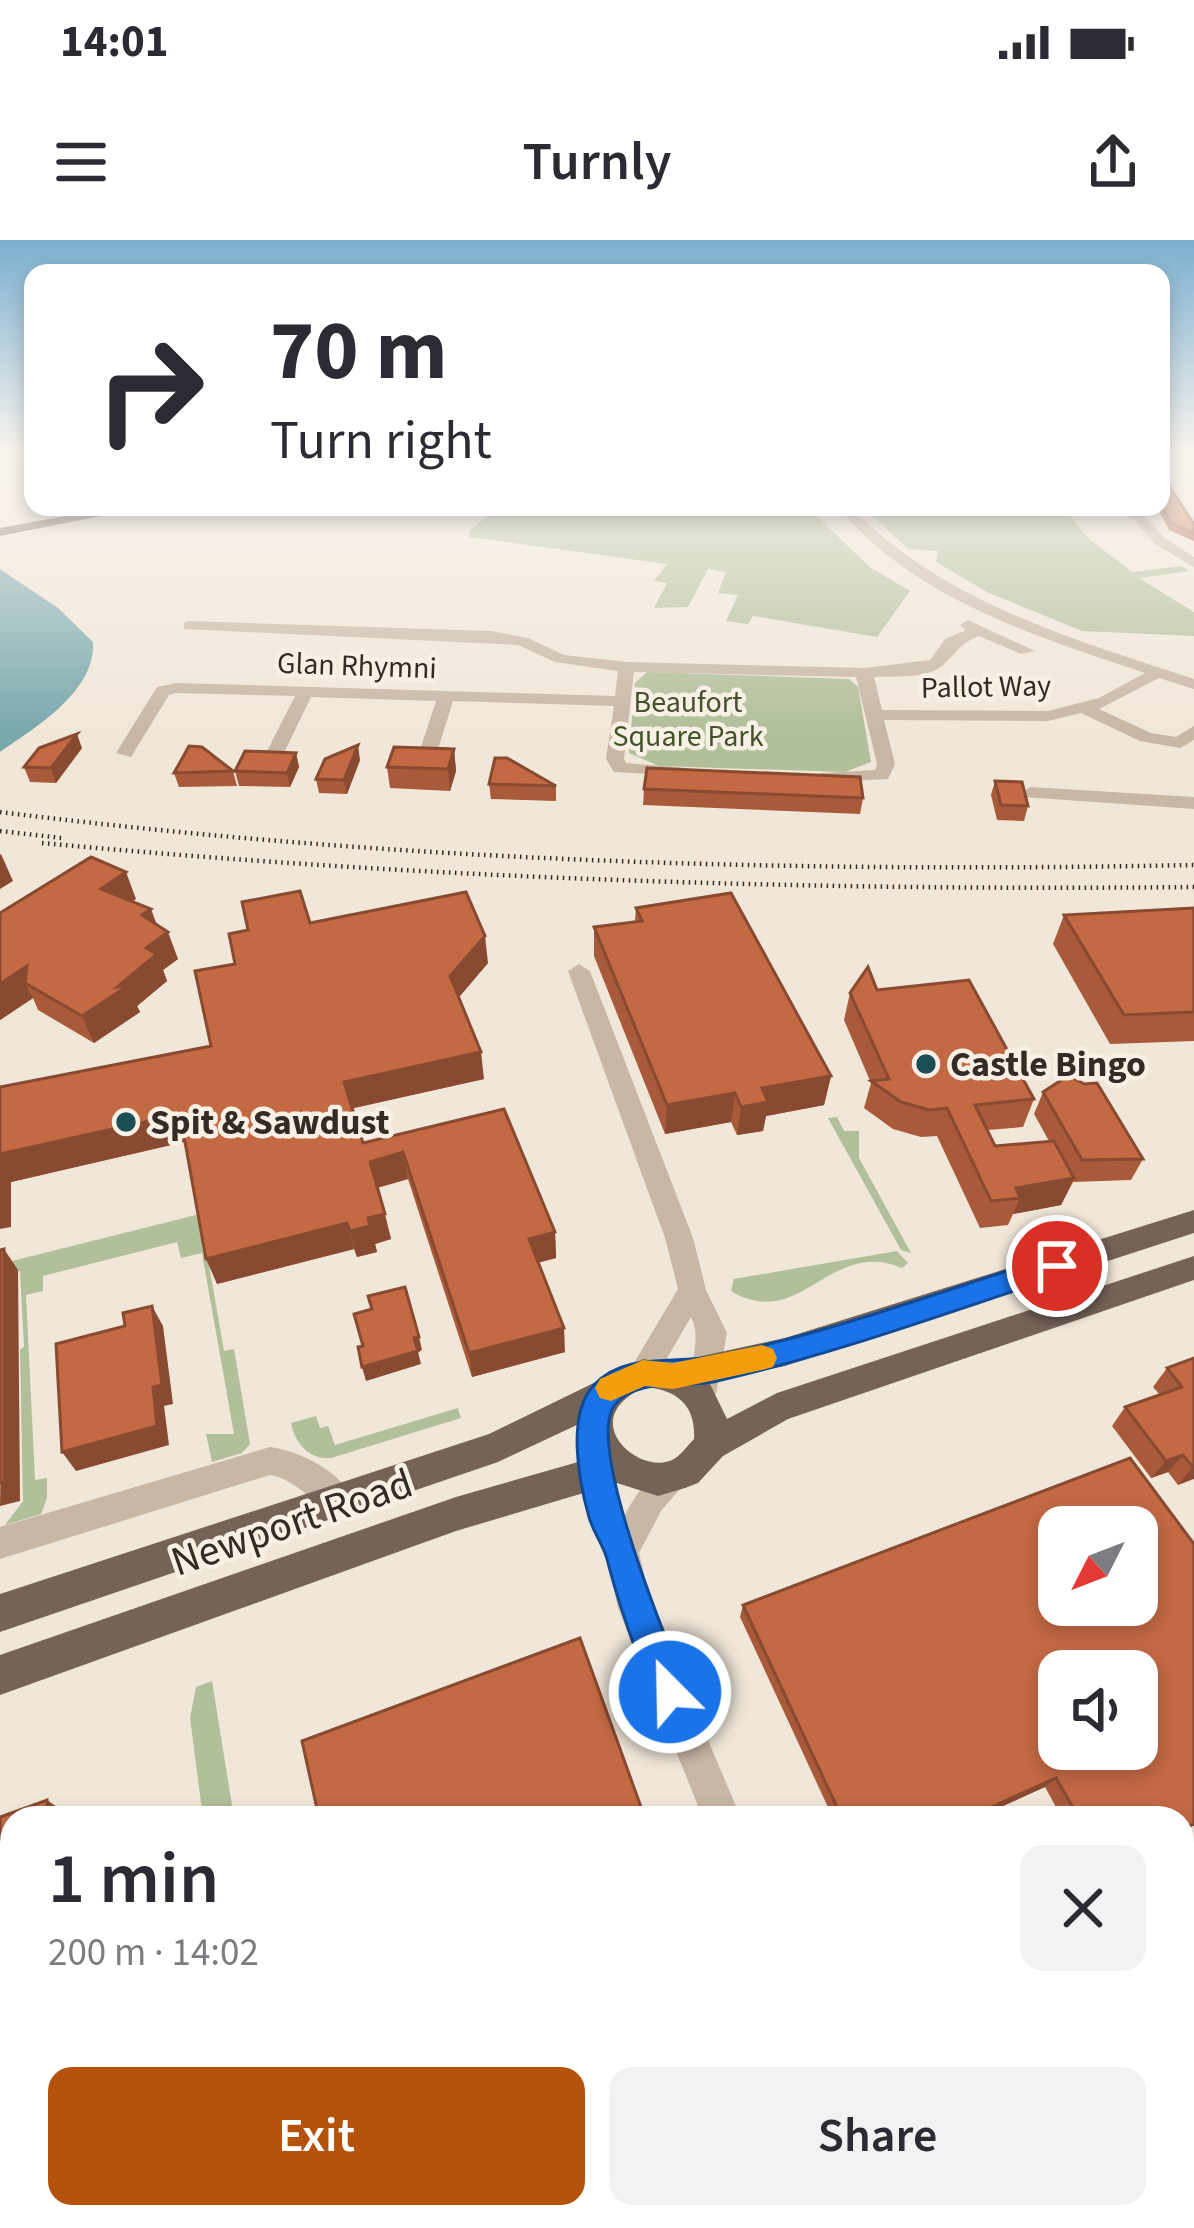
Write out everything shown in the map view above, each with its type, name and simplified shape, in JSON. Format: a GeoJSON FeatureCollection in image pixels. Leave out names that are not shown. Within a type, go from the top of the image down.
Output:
{"type":"FeatureCollection","features":[{"type":"Feature","properties":{"kind":"main road"},"geometry":{"type":"LineString","coordinates":[[1194,1221],[784,1352],[706,1383],[658,1374],[616,1383],[604,1395],[594,1418],[604,1461],[643,1477],[676,1475],[693,1467],[711,1445],[778,1408],[1194,1268]]}},
{"type":"Feature","properties":{"kind":"main road"},"geometry":{"type":"LineString","coordinates":[[706,1383],[714,1424],[711,1445]]}},
{"type":"Feature","properties":{"kind":"main road","name":"Newport Road"},"geometry":{"type":"LineString","coordinates":[[0,1613],[498,1447],[604,1395]]}},
{"type":"Feature","properties":{"kind":"main road","name":"Newport Road"},"geometry":{"type":"LineString","coordinates":[[2,1680],[604,1461]]}},
{"type":"Feature","properties":{"kind":"street"},"geometry":{"type":"LineString","coordinates":[[885,546],[943,584],[1020,622],[1194,684]]}},
{"type":"Feature","properties":{"kind":"street"},"geometry":{"type":"LineString","coordinates":[[189,626],[490,636],[522,641],[561,659],[627,667],[844,669],[862,674],[921,669],[936,663],[951,642],[974,627],[1027,651]]}},
{"type":"Feature","properties":{"kind":"street","name":"Pallot Way"},"geometry":{"type":"LineString","coordinates":[[1086,709],[1132,663]]}},
{"type":"Feature","properties":{"kind":"street"},"geometry":{"type":"LineString","coordinates":[[627,667],[615,759],[620,768],[695,773]]}},
{"type":"Feature","properties":{"kind":"street","name":"Pallot Way"},"geometry":{"type":"LineString","coordinates":[[881,715],[1005,718],[1086,709],[1158,672]]}},
{"type":"Feature","properties":{"kind":"street"},"geometry":{"type":"LineString","coordinates":[[803,776],[882,776],[886,764],[881,715],[862,674]]}},
{"type":"Feature","properties":{"kind":"street","name":"Glan Rhymni"},"geometry":{"type":"LineString","coordinates":[[125,754],[164,691],[623,701]]}},
{"type":"Feature","properties":{"kind":"street"},"geometry":{"type":"LineString","coordinates":[[297,757],[264,756],[305,692]]}},
{"type":"Feature","properties":{"kind":"street"},"geometry":{"type":"LineString","coordinates":[[426,759],[446,696]]}},
{"type":"Feature","properties":{"kind":"street"},"geometry":{"type":"LineString","coordinates":[[1086,709],[1165,741],[1180,743],[1194,731]]}},
{"type":"Feature","properties":{"kind":"street"},"geometry":{"type":"LineString","coordinates":[[404,759],[448,760]]}},
{"type":"Feature","properties":{"kind":"street"},"geometry":{"type":"LineString","coordinates":[[1030,794],[1194,803]]}},
{"type":"Feature","properties":{"kind":"street"},"geometry":{"type":"LineString","coordinates":[[579,971],[679,1238],[692,1290],[713,1333],[706,1383]]}},
{"type":"Feature","properties":{"kind":"street"},"geometry":{"type":"LineString","coordinates":[[658,1374],[692,1290]]}},
{"type":"Feature","properties":{"kind":"street"},"geometry":{"type":"LineString","coordinates":[[0,1543],[270,1461],[290,1465],[339,1501]]}},
{"type":"Feature","properties":{"kind":"street"},"geometry":{"type":"LineString","coordinates":[[604,1461],[606,1518],[622,1552],[635,1609],[717,1806]]}},
{"type":"Feature","properties":{"kind":"street"},"geometry":{"type":"LineString","coordinates":[[622,1552],[650,1500],[676,1475]]}},
{"type":"Feature","properties":{"kind":"green space"},"geometry":{"type":"Polygon","coordinates":[[[534,546],[848,546],[871,568],[910,591],[877,637],[753,616],[748,624],[726,621],[738,595],[718,593],[726,572],[708,569],[688,607],[654,608],[667,583],[654,581],[667,564],[534,546]]]}},
{"type":"Feature","properties":{"kind":"green space"},"geometry":{"type":"Polygon","coordinates":[[[905,546],[1098,546],[1132,572],[1181,566],[1189,571],[1139,578],[1194,612],[1194,636],[1082,631],[989,593],[936,562],[938,551],[905,546]]]}},
{"type":"Feature","properties":{"kind":"green space","name":"Beaufort Square Park"},"geometry":{"type":"Polygon","coordinates":[[[647,672],[849,679],[858,687],[871,762],[845,772],[659,766],[629,753],[635,683],[647,672]]]}},
{"type":"Feature","properties":{"kind":"green space"},"geometry":{"type":"Polygon","coordinates":[[[837,1117],[844,1131],[859,1131],[859,1158],[911,1253],[901,1250],[828,1118],[837,1117]]]}},
{"type":"Feature","properties":{"kind":"green space"},"geometry":{"type":"Polygon","coordinates":[[[200,1214],[224,1351],[234,1349],[250,1444],[242,1453],[212,1462],[206,1434],[234,1434],[202,1253],[181,1258],[177,1242],[43,1276],[43,1291],[26,1295],[35,1480],[47,1478],[47,1498],[41,1514],[5,1525],[23,1501],[20,1349],[24,1347],[20,1271],[0,1275],[0,1264],[200,1214]]]}},
{"type":"Feature","properties":{"kind":"green space"},"geometry":{"type":"Polygon","coordinates":[[[897,1251],[908,1263],[902,1268],[877,1262],[854,1264],[777,1301],[755,1301],[731,1291],[734,1279],[897,1251]]]}},
{"type":"Feature","properties":{"kind":"green space"},"geometry":{"type":"Polygon","coordinates":[[[458,1408],[461,1418],[331,1458],[304,1449],[291,1423],[316,1416],[320,1428],[328,1426],[335,1445],[458,1408]]]}},
{"type":"Feature","properties":{"kind":"green space"},"geometry":{"type":"Polygon","coordinates":[[[212,1681],[232,1806],[201,1806],[190,1718],[196,1687],[212,1681]]]}},
{"type":"Feature","properties":{"kind":"water"},"geometry":{"type":"Polygon","coordinates":[[[0,569],[58,608],[93,642],[85,676],[74,692],[0,752],[0,569]]]}},
{"type":"Feature","properties":{"kind":"building"},"geometry":{"type":"Polygon","coordinates":[[[77,734],[51,768],[24,767],[39,748],[77,734]]]}},
{"type":"Feature","properties":{"kind":"building"},"geometry":{"type":"Polygon","coordinates":[[[358,745],[344,780],[316,779],[325,759],[358,745]]]}},
{"type":"Feature","properties":{"kind":"building"},"geometry":{"type":"Polygon","coordinates":[[[189,746],[202,747],[233,771],[174,773],[189,746]]]}},
{"type":"Feature","properties":{"kind":"building"},"geometry":{"type":"Polygon","coordinates":[[[394,747],[454,749],[448,769],[387,767],[394,747]]]}},
{"type":"Feature","properties":{"kind":"building"},"geometry":{"type":"Polygon","coordinates":[[[245,751],[296,753],[287,773],[235,771],[245,751]]]}},
{"type":"Feature","properties":{"kind":"building"},"geometry":{"type":"Polygon","coordinates":[[[495,758],[507,758],[556,786],[489,784],[495,758]]]}},
{"type":"Feature","properties":{"kind":"building"},"geometry":{"type":"Polygon","coordinates":[[[647,768],[860,777],[863,798],[644,789],[647,768]]]}},
{"type":"Feature","properties":{"kind":"building"},"geometry":{"type":"Polygon","coordinates":[[[995,781],[1022,782],[1028,806],[1001,805],[995,781]]]}},
{"type":"Feature","properties":{"kind":"building"},"geometry":{"type":"Polygon","coordinates":[[[91,857],[126,872],[101,889],[151,909],[142,915],[168,932],[146,948],[157,954],[117,987],[129,985],[82,1016],[25,983],[27,966],[0,984],[0,913],[91,857]]]}},
{"type":"Feature","properties":{"kind":"building"},"geometry":{"type":"Polygon","coordinates":[[[300,891],[310,923],[466,892],[485,936],[450,976],[481,1052],[344,1082],[363,1143],[504,1109],[555,1232],[529,1239],[564,1328],[469,1353],[403,1152],[370,1162],[385,1214],[368,1218],[370,1226],[350,1231],[347,1223],[206,1259],[180,1114],[0,1154],[0,1087],[211,1046],[195,971],[235,964],[229,934],[248,930],[242,902],[300,891]]]}},
{"type":"Feature","properties":{"kind":"building"},"geometry":{"type":"Polygon","coordinates":[[[731,893],[831,1076],[762,1088],[768,1102],[741,1107],[735,1093],[667,1105],[594,927],[642,921],[636,908],[731,893]]]}},
{"type":"Feature","properties":{"kind":"building"},"geometry":{"type":"Polygon","coordinates":[[[1194,908],[1194,1012],[1124,1015],[1064,915],[1194,908]]]}},
{"type":"Feature","properties":{"kind":"building"},"geometry":{"type":"Polygon","coordinates":[[[868,967],[877,990],[969,980],[1034,1099],[975,1105],[995,1146],[1054,1141],[1074,1178],[1016,1188],[1020,1198],[991,1201],[947,1108],[929,1110],[901,1102],[871,1081],[889,1079],[850,993],[868,967]]]}},
{"type":"Feature","properties":{"kind":"building"},"geometry":{"type":"Polygon","coordinates":[[[1069,1075],[1084,1084],[1097,1083],[1143,1159],[1082,1160],[1043,1092],[1069,1075]]]}},
{"type":"Feature","properties":{"kind":"building"},"geometry":{"type":"Polygon","coordinates":[[[4,1249],[4,1482],[0,1483],[0,1250],[4,1249]]]}},
{"type":"Feature","properties":{"kind":"building"},"geometry":{"type":"Polygon","coordinates":[[[405,1287],[419,1337],[414,1338],[418,1351],[362,1367],[358,1347],[363,1346],[354,1314],[372,1309],[368,1296],[405,1287]]]}},
{"type":"Feature","properties":{"kind":"building"},"geometry":{"type":"Polygon","coordinates":[[[152,1306],[162,1385],[153,1387],[157,1426],[62,1452],[56,1344],[125,1326],[123,1313],[152,1306]]]}},
{"type":"Feature","properties":{"kind":"building"},"geometry":{"type":"Polygon","coordinates":[[[1194,1358],[1193,1467],[1183,1455],[1166,1461],[1125,1407],[1182,1387],[1167,1368],[1194,1358]]]}},
{"type":"Feature","properties":{"kind":"building"},"geometry":{"type":"Polygon","coordinates":[[[1130,1458],[1194,1544],[1194,1806],[1072,1806],[1056,1778],[994,1806],[836,1806],[743,1605],[1130,1458]]]}},
{"type":"Feature","properties":{"kind":"building"},"geometry":{"type":"Polygon","coordinates":[[[580,1638],[641,1806],[316,1806],[302,1741],[580,1638]]]}},
{"type":"Feature","properties":{"kind":"railway"},"geometry":{"type":"LineString","coordinates":[[0,812],[298,842],[596,860],[895,867],[1194,865]]}},
{"type":"Feature","properties":{"kind":"railway"},"geometry":{"type":"LineString","coordinates":[[0,831],[62,838]]}},
{"type":"Feature","properties":{"kind":"railway"},"geometry":{"type":"LineString","coordinates":[[42,843],[330,866],[618,880],[1194,887]]}},
{"type":"Feature","properties":{"kind":"slow traffic"},"geometry":{"type":"LineString","coordinates":[[611,1388],[643,1373],[673,1376],[762,1358]]}},
{"type":"Feature","properties":{"kind":"place","name":"Castle Bingo"},"geometry":{"type":"Point","coordinates":[926,1064]}},
{"type":"Feature","properties":{"kind":"place","name":"Spit & Sawdust"},"geometry":{"type":"Point","coordinates":[126,1122]}},
{"type":"Feature","properties":{"kind":"route"},"geometry":{"type":"LineString","coordinates":[[670,1692],[635,1609],[622,1552],[606,1518],[596,1473],[594,1430],[604,1395],[632,1376],[673,1376],[784,1352],[1057,1266]]}}]}
